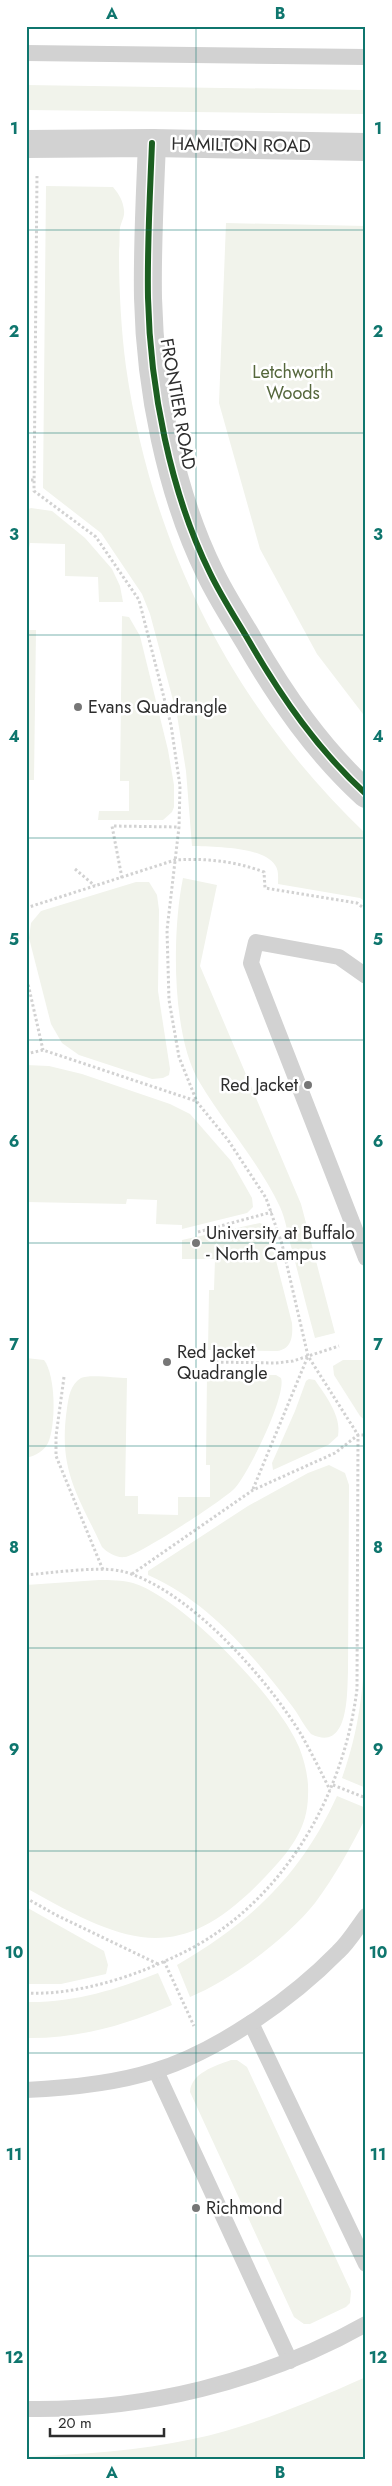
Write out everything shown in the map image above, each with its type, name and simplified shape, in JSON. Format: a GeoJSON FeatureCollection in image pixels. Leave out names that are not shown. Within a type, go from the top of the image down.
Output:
{"type":"FeatureCollection","features":[{"type":"Feature","properties":{"kind":"street","name":"HAMILTON ROAD"},"geometry":{"type":"LineString","coordinates":[[31,144],[152,143],[366,148]]}},
{"type":"Feature","properties":{"kind":"street","name":"FRONTIER ROAD"},"geometry":{"type":"LineString","coordinates":[[152,143],[147,260],[150,335],[168,456],[189,522],[209,572],[277,690],[313,738],[366,794]]}},
{"type":"Feature","properties":{"kind":"lane"},"geometry":{"type":"LineString","coordinates":[[26,53],[366,56]]}},
{"type":"Feature","properties":{"kind":"lane"},"geometry":{"type":"LineString","coordinates":[[366,976],[339,957],[256,942],[252,963],[366,1258]]}},
{"type":"Feature","properties":{"kind":"lane"},"geometry":{"type":"LineString","coordinates":[[26,2090],[68,2088],[156,2071],[198,2053],[252,2023],[295,1992],[340,1951],[366,1916]]}},
{"type":"Feature","properties":{"kind":"lane"},"geometry":{"type":"LineString","coordinates":[[252,2023],[366,2264]]}},
{"type":"Feature","properties":{"kind":"lane"},"geometry":{"type":"LineString","coordinates":[[156,2071],[290,2361]]}},
{"type":"Feature","properties":{"kind":"lane"},"geometry":{"type":"LineString","coordinates":[[26,2409],[60,2409],[160,2399],[250,2376],[333,2342],[366,2324]]}},
{"type":"Feature","properties":{"kind":"path"},"geometry":{"type":"LineString","coordinates":[[26,1994],[82,1988],[124,1978],[158,1964],[210,1938],[245,1910],[271,1884],[308,1834],[333,1784],[346,1743],[356,1689],[358,1435],[308,1356],[282,1244],[266,1198],[228,1140],[197,1102],[179,1057],[169,1000],[167,930],[179,827],[180,786],[171,725],[139,600],[96,538],[34,491],[38,180],[31,144]]}},
{"type":"Feature","properties":{"kind":"path"},"geometry":{"type":"LineString","coordinates":[[26,480],[34,480]]}},
{"type":"Feature","properties":{"kind":"path"},"geometry":{"type":"LineString","coordinates":[[122,878],[112,826],[179,827]]}},
{"type":"Feature","properties":{"kind":"path"},"geometry":{"type":"LineString","coordinates":[[26,908],[175,860],[199,858],[246,865],[264,872],[265,888],[357,903],[366,910]]}},
{"type":"Feature","properties":{"kind":"path"},"geometry":{"type":"LineString","coordinates":[[75,869],[96,886]]}},
{"type":"Feature","properties":{"kind":"path"},"geometry":{"type":"LineString","coordinates":[[26,975],[43,1050]]}},
{"type":"Feature","properties":{"kind":"path"},"geometry":{"type":"LineString","coordinates":[[26,1054],[43,1050],[197,1102]]}},
{"type":"Feature","properties":{"kind":"path"},"geometry":{"type":"LineString","coordinates":[[198,1232],[272,1212]]}},
{"type":"Feature","properties":{"kind":"path"},"geometry":{"type":"LineString","coordinates":[[211,1362],[276,1363],[308,1356],[339,1346]]}},
{"type":"Feature","properties":{"kind":"path"},"geometry":{"type":"LineString","coordinates":[[253,1490],[308,1356]]}},
{"type":"Feature","properties":{"kind":"path"},"geometry":{"type":"LineString","coordinates":[[64,1377],[56,1436],[56,1456],[103,1570]]}},
{"type":"Feature","properties":{"kind":"path"},"geometry":{"type":"LineString","coordinates":[[132,1575],[253,1490],[335,1453],[358,1435],[366,1435]]}},
{"type":"Feature","properties":{"kind":"path"},"geometry":{"type":"LineString","coordinates":[[26,1575],[103,1570],[120,1571],[158,1585],[233,1647],[271,1692],[302,1736],[330,1790]]}},
{"type":"Feature","properties":{"kind":"path"},"geometry":{"type":"LineString","coordinates":[[333,1784],[366,1798]]}},
{"type":"Feature","properties":{"kind":"path"},"geometry":{"type":"LineString","coordinates":[[26,1898],[158,1964]]}},
{"type":"Feature","properties":{"kind":"path"},"geometry":{"type":"LineString","coordinates":[[164,1961],[182,2001]]}},
{"type":"Feature","properties":{"kind":"green space"},"geometry":{"type":"Polygon","coordinates":[[[26,85],[366,90],[366,114],[26,110],[26,85]]]}},
{"type":"Feature","properties":{"kind":"green space"},"geometry":{"type":"Polygon","coordinates":[[[46,186],[113,187],[122,201],[124,213],[120,226],[119,265],[124,353],[138,434],[156,499],[179,561],[206,621],[239,679],[276,733],[319,785],[366,834],[366,902],[360,898],[278,884],[278,874],[275,865],[260,854],[224,847],[192,846],[186,771],[177,715],[150,614],[142,594],[101,533],[43,488],[46,186]]]}},
{"type":"Feature","properties":{"kind":"green space","name":"Letchworth Woods"},"geometry":{"type":"Polygon","coordinates":[[[226,223],[366,226],[366,718],[317,654],[260,549],[219,403],[226,223]]]}},
{"type":"Feature","properties":{"kind":"green space"},"geometry":{"type":"Polygon","coordinates":[[[31,508],[52,511],[85,538],[112,569],[120,586],[123,602],[99,602],[98,577],[65,576],[65,544],[30,543],[29,548],[26,548],[26,510],[31,508]]]}},
{"type":"Feature","properties":{"kind":"green space"},"geometry":{"type":"Polygon","coordinates":[[[122,616],[129,617],[140,636],[168,750],[174,785],[174,807],[172,812],[163,820],[98,820],[99,811],[129,811],[129,781],[120,781],[122,616]]]}},
{"type":"Feature","properties":{"kind":"green space"},"geometry":{"type":"Polygon","coordinates":[[[26,630],[36,630],[34,780],[26,780],[26,630]]]}},
{"type":"Feature","properties":{"kind":"green space"},"geometry":{"type":"Polygon","coordinates":[[[183,878],[217,885],[200,966],[301,1204],[335,1333],[315,1338],[280,1207],[272,1190],[210,1099],[190,1063],[179,1011],[177,983],[177,926],[183,878]]]}},
{"type":"Feature","properties":{"kind":"green space"},"geometry":{"type":"Polygon","coordinates":[[[136,882],[149,882],[157,895],[159,910],[158,991],[170,1069],[169,1075],[163,1078],[152,1079],[79,1055],[62,1043],[51,1024],[29,938],[31,923],[41,911],[136,882]]]}},
{"type":"Feature","properties":{"kind":"green space"},"geometry":{"type":"Polygon","coordinates":[[[26,1065],[49,1066],[82,1074],[170,1104],[190,1114],[231,1161],[252,1198],[253,1207],[247,1213],[182,1229],[182,1225],[156,1224],[157,1200],[127,1199],[126,1204],[26,1202],[26,1065]]]}},
{"type":"Feature","properties":{"kind":"green space"},"geometry":{"type":"Polygon","coordinates":[[[260,1223],[264,1225],[270,1237],[292,1323],[289,1345],[277,1351],[208,1350],[209,1290],[214,1290],[215,1259],[182,1259],[182,1240],[260,1223]]]}},
{"type":"Feature","properties":{"kind":"green space"},"geometry":{"type":"Polygon","coordinates":[[[26,1358],[44,1360],[48,1367],[53,1389],[53,1413],[51,1435],[48,1443],[39,1453],[26,1458],[26,1358]]]}},
{"type":"Feature","properties":{"kind":"green space"},"geometry":{"type":"Polygon","coordinates":[[[343,1360],[366,1360],[366,1421],[360,1416],[334,1375],[333,1366],[343,1360]]]}},
{"type":"Feature","properties":{"kind":"green space"},"geometry":{"type":"Polygon","coordinates":[[[207,1374],[276,1375],[281,1378],[281,1387],[273,1417],[257,1452],[235,1488],[215,1504],[133,1554],[125,1557],[112,1555],[102,1547],[78,1496],[68,1465],[65,1448],[65,1430],[69,1395],[72,1387],[77,1381],[85,1377],[127,1378],[125,1496],[138,1496],[138,1514],[178,1515],[178,1497],[210,1497],[210,1465],[206,1465],[207,1374]]]}},
{"type":"Feature","properties":{"kind":"green space"},"geometry":{"type":"Polygon","coordinates":[[[309,1379],[315,1380],[332,1406],[338,1421],[338,1436],[328,1445],[273,1470],[272,1463],[306,1381],[309,1379]]]}},
{"type":"Feature","properties":{"kind":"green space"},"geometry":{"type":"Polygon","coordinates":[[[329,1465],[345,1473],[349,1485],[348,1672],[346,1706],[339,1729],[333,1735],[323,1738],[311,1734],[295,1709],[261,1667],[228,1631],[191,1600],[170,1586],[148,1575],[148,1571],[248,1506],[308,1473],[329,1465]]]}},
{"type":"Feature","properties":{"kind":"green space"},"geometry":{"type":"Polygon","coordinates":[[[99,1580],[129,1582],[154,1592],[202,1629],[251,1678],[272,1703],[299,1747],[306,1771],[308,1795],[305,1819],[296,1839],[282,1858],[235,1906],[206,1925],[178,1935],[151,1938],[123,1933],[94,1923],[26,1888],[26,1585],[99,1580]]]}},
{"type":"Feature","properties":{"kind":"green space"},"geometry":{"type":"Polygon","coordinates":[[[366,1601],[366,1788],[342,1778],[355,1734],[362,1691],[366,1601]]]}},
{"type":"Feature","properties":{"kind":"green space"},"geometry":{"type":"Polygon","coordinates":[[[337,1796],[366,1808],[366,1817],[342,1861],[315,1903],[290,1930],[258,1957],[206,1990],[190,1997],[177,1965],[229,1931],[272,1894],[307,1850],[337,1796]]]}},
{"type":"Feature","properties":{"kind":"green space"},"geometry":{"type":"Polygon","coordinates":[[[26,1907],[104,1951],[108,1965],[106,1974],[61,1984],[26,1984],[26,1907]]]}},
{"type":"Feature","properties":{"kind":"green space"},"geometry":{"type":"Polygon","coordinates":[[[158,1973],[172,2005],[137,2019],[101,2029],[64,2036],[26,2038],[26,2002],[77,1998],[126,1985],[158,1973]]]}},
{"type":"Feature","properties":{"kind":"green space"},"geometry":{"type":"Polygon","coordinates":[[[231,2060],[237,2060],[247,2067],[351,2291],[350,2303],[346,2307],[310,2324],[304,2324],[294,2317],[190,2092],[191,2085],[199,2075],[231,2060]]]}},
{"type":"Feature","properties":{"kind":"green space"},"geometry":{"type":"Polygon","coordinates":[[[366,2377],[366,2460],[26,2460],[26,2457],[131,2449],[215,2434],[281,2412],[366,2377]]]}},
{"type":"Feature","properties":{"kind":"cycle path"},"geometry":{"type":"LineString","coordinates":[[152,143],[148,298],[153,367],[165,438],[173,474],[184,508],[196,542],[214,582],[274,683],[332,760],[366,794]]}},
{"type":"Feature","properties":{"kind":"place","name":"Evans Quadrangle"},"geometry":{"type":"Point","coordinates":[78,707]}},
{"type":"Feature","properties":{"kind":"place","name":"Red Jacket"},"geometry":{"type":"Point","coordinates":[308,1085]}},
{"type":"Feature","properties":{"kind":"place","name":"University at Buffalo - North Campus"},"geometry":{"type":"Point","coordinates":[196,1243]}},
{"type":"Feature","properties":{"kind":"place","name":"Red Jacket Quadrangle"},"geometry":{"type":"Point","coordinates":[167,1362]}},
{"type":"Feature","properties":{"kind":"place","name":"Richmond"},"geometry":{"type":"Point","coordinates":[196,2208]}}]}
